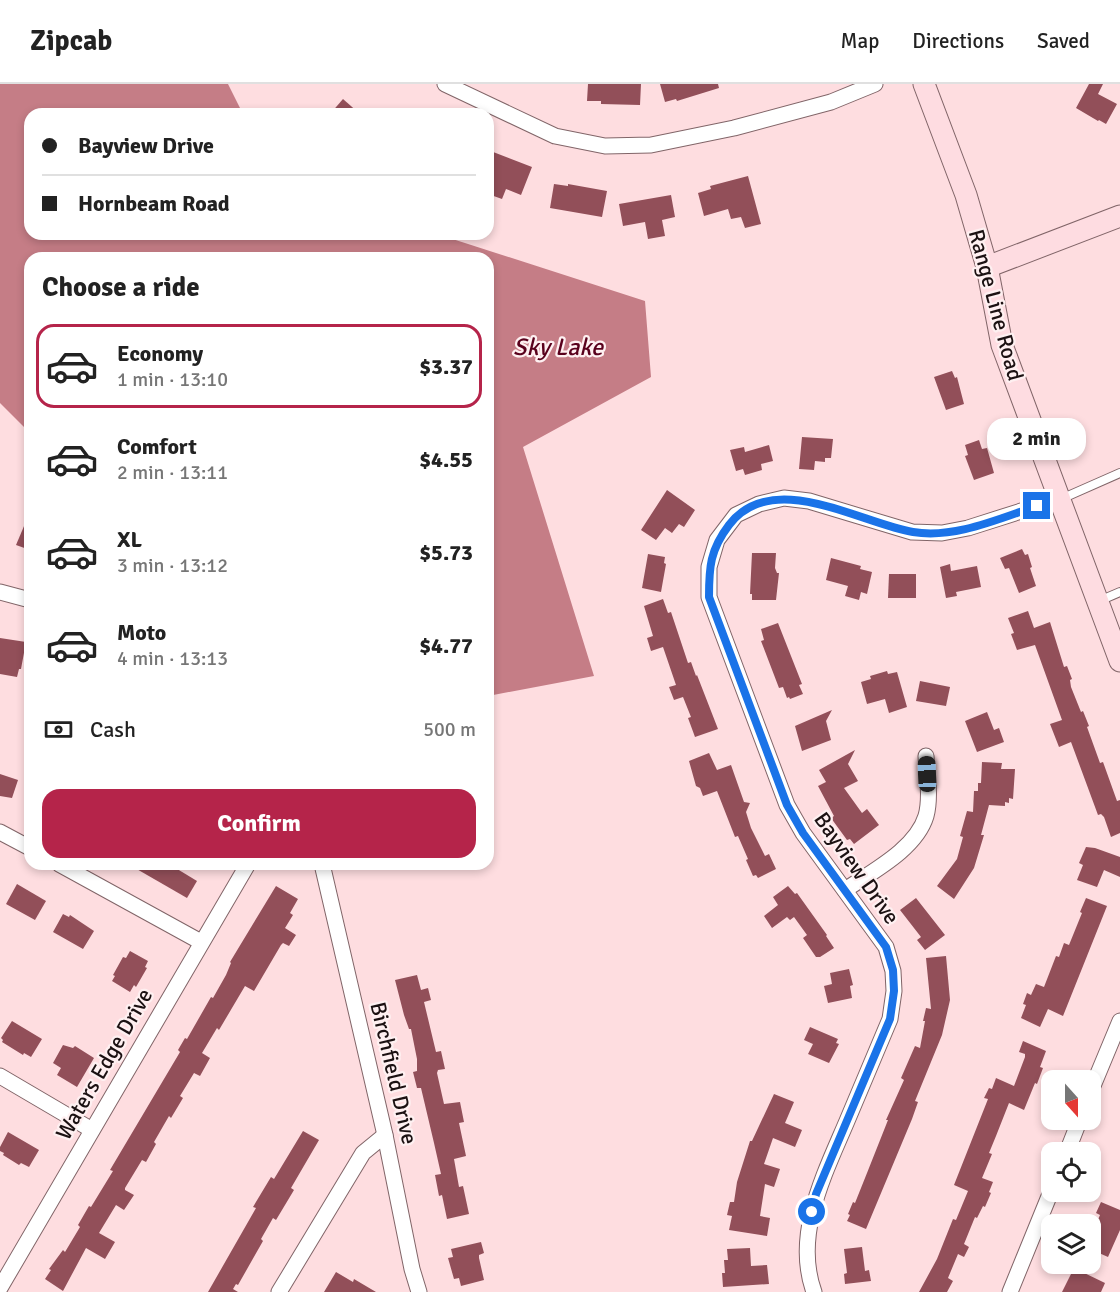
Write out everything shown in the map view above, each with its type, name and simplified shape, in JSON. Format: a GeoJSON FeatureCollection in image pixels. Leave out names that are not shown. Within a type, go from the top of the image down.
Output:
{"type":"FeatureCollection","features":[{"type":"Feature","properties":{"kind":"main road","name":"Range Line Road"},"geometry":{"type":"LineString","coordinates":[[924,84],[966,195],[987,267],[1002,345],[1120,661]]}},
{"type":"Feature","properties":{"kind":"main road"},"geometry":{"type":"LineString","coordinates":[[987,267],[1120,216]]}},
{"type":"Feature","properties":{"kind":"street"},"geometry":{"type":"LineString","coordinates":[[445,84],[555,136],[605,146],[651,145],[734,128],[831,102],[875,84]]}},
{"type":"Feature","properties":{"kind":"street","name":"Bayview Drive"},"geometry":{"type":"LineString","coordinates":[[814,1292],[808,1278],[808,1230],[816,1194],[890,1019],[894,991],[893,970],[886,947],[803,833],[787,805],[709,597],[709,567],[717,540],[736,515],[759,504],[784,498],[809,501],[912,532],[942,533],[968,528],[1059,499]]}},
{"type":"Feature","properties":{"kind":"street"},"geometry":{"type":"LineString","coordinates":[[0,592],[24,598]]}},
{"type":"Feature","properties":{"kind":"street"},"geometry":{"type":"LineString","coordinates":[[845,890],[907,846],[918,835],[927,814],[926,756]]}},
{"type":"Feature","properties":{"kind":"street"},"geometry":{"type":"LineString","coordinates":[[0,832],[24,845]]}},
{"type":"Feature","properties":{"kind":"street"},"geometry":{"type":"LineString","coordinates":[[70,870],[201,942]]}},
{"type":"Feature","properties":{"kind":"street","name":"Waters Edge Drive"},"geometry":{"type":"LineString","coordinates":[[0,1288],[244,870]]}},
{"type":"Feature","properties":{"kind":"street","name":"Birchfield Drive"},"geometry":{"type":"LineString","coordinates":[[323,870],[419,1292]]}},
{"type":"Feature","properties":{"kind":"street"},"geometry":{"type":"LineString","coordinates":[[1099,1070],[1120,1020]]}},
{"type":"Feature","properties":{"kind":"street"},"geometry":{"type":"LineString","coordinates":[[0,1076],[92,1130]]}},
{"type":"Feature","properties":{"kind":"street"},"geometry":{"type":"LineString","coordinates":[[279,1292],[363,1153],[385,1135]]}},
{"type":"Feature","properties":{"kind":"street"},"geometry":{"type":"LineString","coordinates":[[1010,1292],[1047,1202]]}},
{"type":"Feature","properties":{"kind":"lane"},"geometry":{"type":"LineString","coordinates":[[1059,499],[1120,473]]}},
{"type":"Feature","properties":{"kind":"lane"},"geometry":{"type":"LineString","coordinates":[[1098,601],[1120,592]]}},
{"type":"Feature","properties":{"kind":"water","name":"Sky Lake"},"geometry":{"type":"Polygon","coordinates":[[[0,84],[228,84],[240,108],[24,108],[24,240],[456,240],[493,252],[24,252],[24,427],[0,403],[0,84]]]}},
{"type":"Feature","properties":{"kind":"water","name":"Sky Lake"},"geometry":{"type":"Polygon","coordinates":[[[494,252],[645,301],[651,377],[523,447],[594,676],[494,695],[494,252]]]}},
{"type":"Feature","properties":{"kind":"building"},"geometry":{"type":"Polygon","coordinates":[[[588,84],[641,84],[640,105],[601,104],[601,101],[587,101],[588,84]]]}},
{"type":"Feature","properties":{"kind":"building"},"geometry":{"type":"Polygon","coordinates":[[[660,84],[718,84],[719,88],[677,101],[676,99],[665,102],[660,84]]]}},
{"type":"Feature","properties":{"kind":"building"},"geometry":{"type":"Polygon","coordinates":[[[1089,84],[1103,84],[1098,94],[1117,104],[1106,124],[1076,108],[1089,84]]]}},
{"type":"Feature","properties":{"kind":"building"},"geometry":{"type":"Polygon","coordinates":[[[343,99],[353,108],[335,108],[343,99]]]}},
{"type":"Feature","properties":{"kind":"building"},"geometry":{"type":"Polygon","coordinates":[[[494,152],[532,167],[521,195],[506,189],[502,199],[494,196],[494,152]]]}},
{"type":"Feature","properties":{"kind":"building"},"geometry":{"type":"Polygon","coordinates":[[[748,176],[761,224],[745,228],[741,217],[731,219],[728,209],[704,216],[698,193],[711,189],[710,186],[748,176]]]}},
{"type":"Feature","properties":{"kind":"building"},"geometry":{"type":"Polygon","coordinates":[[[554,184],[568,186],[568,184],[607,191],[602,217],[550,208],[554,184]]]}},
{"type":"Feature","properties":{"kind":"building"},"geometry":{"type":"Polygon","coordinates":[[[671,195],[675,217],[662,220],[665,236],[648,239],[645,222],[623,226],[619,204],[671,195]]]}},
{"type":"Feature","properties":{"kind":"building"},"geometry":{"type":"Polygon","coordinates":[[[952,371],[955,378],[957,377],[964,404],[946,410],[934,377],[952,371]]]}},
{"type":"Feature","properties":{"kind":"building"},"geometry":{"type":"Polygon","coordinates":[[[802,437],[833,439],[831,458],[825,458],[825,462],[815,461],[814,470],[799,469],[802,437]]]}},
{"type":"Feature","properties":{"kind":"building"},"geometry":{"type":"Polygon","coordinates":[[[979,440],[982,449],[987,448],[994,473],[974,480],[965,456],[968,455],[965,445],[979,440]]]}},
{"type":"Feature","properties":{"kind":"building"},"geometry":{"type":"Polygon","coordinates":[[[769,445],[773,461],[761,464],[762,470],[745,475],[743,469],[736,471],[730,450],[744,447],[745,452],[769,445]]]}},
{"type":"Feature","properties":{"kind":"building"},"geometry":{"type":"Polygon","coordinates":[[[667,490],[695,510],[684,527],[679,524],[672,533],[665,528],[656,540],[641,530],[667,490]]]}},
{"type":"Feature","properties":{"kind":"building"},"geometry":{"type":"Polygon","coordinates":[[[24,526],[24,548],[16,545],[24,526]]]}},
{"type":"Feature","properties":{"kind":"building"},"geometry":{"type":"Polygon","coordinates":[[[1022,549],[1025,555],[1028,554],[1036,586],[1019,593],[1009,568],[1005,569],[1000,558],[1022,549]]]}},
{"type":"Feature","properties":{"kind":"building"},"geometry":{"type":"Polygon","coordinates":[[[752,553],[776,553],[775,568],[779,573],[776,600],[752,600],[752,594],[750,594],[752,553]]]}},
{"type":"Feature","properties":{"kind":"building"},"geometry":{"type":"Polygon","coordinates":[[[648,554],[665,557],[661,592],[642,588],[648,554]]]}},
{"type":"Feature","properties":{"kind":"building"},"geometry":{"type":"Polygon","coordinates":[[[831,558],[861,566],[860,569],[872,572],[867,594],[861,592],[859,600],[845,596],[848,586],[826,580],[831,558]]]}},
{"type":"Feature","properties":{"kind":"building"},"geometry":{"type":"Polygon","coordinates":[[[950,564],[951,571],[977,566],[981,587],[956,592],[957,596],[946,598],[940,567],[950,564]]]}},
{"type":"Feature","properties":{"kind":"building"},"geometry":{"type":"Polygon","coordinates":[[[889,574],[916,574],[916,598],[888,598],[889,574]]]}},
{"type":"Feature","properties":{"kind":"building"},"geometry":{"type":"Polygon","coordinates":[[[663,599],[668,613],[671,612],[688,663],[691,662],[697,675],[718,729],[695,737],[688,718],[691,717],[683,697],[674,700],[669,687],[676,685],[663,647],[651,651],[647,638],[653,636],[644,606],[663,599]]]}},
{"type":"Feature","properties":{"kind":"building"},"geometry":{"type":"Polygon","coordinates":[[[1028,611],[1034,628],[1050,622],[1064,667],[1067,666],[1072,679],[1070,680],[1071,687],[1089,726],[1087,727],[1100,763],[1103,762],[1117,801],[1120,800],[1120,833],[1111,837],[1104,817],[1101,814],[1098,815],[1071,742],[1059,747],[1050,724],[1062,720],[1035,645],[1017,650],[1011,634],[1014,633],[1008,618],[1028,611]]]}},
{"type":"Feature","properties":{"kind":"building"},"geometry":{"type":"Polygon","coordinates":[[[778,623],[802,684],[799,685],[803,694],[790,699],[787,698],[783,687],[779,688],[761,641],[764,640],[761,629],[778,623]]]}},
{"type":"Feature","properties":{"kind":"building"},"geometry":{"type":"Polygon","coordinates":[[[0,638],[24,642],[21,669],[17,677],[0,674],[0,638]]]}},
{"type":"Feature","properties":{"kind":"building"},"geometry":{"type":"Polygon","coordinates":[[[887,671],[888,674],[897,672],[907,707],[889,713],[885,699],[867,704],[861,682],[871,679],[870,676],[887,671]]]}},
{"type":"Feature","properties":{"kind":"building"},"geometry":{"type":"Polygon","coordinates":[[[920,681],[950,687],[946,706],[916,701],[920,681]]]}},
{"type":"Feature","properties":{"kind":"building"},"geometry":{"type":"Polygon","coordinates":[[[832,710],[826,721],[831,740],[802,751],[795,726],[832,710]]]}},
{"type":"Feature","properties":{"kind":"building"},"geometry":{"type":"Polygon","coordinates":[[[987,712],[994,730],[999,728],[1004,742],[977,752],[965,721],[987,712]]]}},
{"type":"Feature","properties":{"kind":"building"},"geometry":{"type":"Polygon","coordinates":[[[855,750],[848,764],[858,781],[844,788],[862,813],[867,809],[879,825],[854,844],[850,839],[847,840],[831,818],[834,816],[818,786],[826,782],[819,770],[855,750]]]}},
{"type":"Feature","properties":{"kind":"building"},"geometry":{"type":"Polygon","coordinates":[[[709,753],[717,770],[731,765],[744,802],[750,803],[746,812],[751,828],[765,856],[769,854],[776,869],[758,878],[756,875],[753,876],[746,860],[748,859],[738,836],[735,837],[717,791],[703,796],[700,788],[696,786],[689,761],[709,753]]]}},
{"type":"Feature","properties":{"kind":"building"},"geometry":{"type":"Polygon","coordinates":[[[982,762],[1002,763],[1001,769],[1015,769],[1013,799],[1009,798],[1009,803],[1005,802],[1005,806],[989,805],[981,835],[984,835],[974,868],[954,899],[937,886],[957,859],[967,811],[973,812],[974,791],[978,791],[978,783],[981,783],[982,762]]]}},
{"type":"Feature","properties":{"kind":"building"},"geometry":{"type":"Polygon","coordinates":[[[0,774],[18,780],[12,798],[0,796],[0,774]]]}},
{"type":"Feature","properties":{"kind":"building"},"geometry":{"type":"Polygon","coordinates":[[[1086,847],[1120,857],[1120,877],[1104,870],[1097,887],[1077,880],[1083,865],[1079,863],[1086,847]]]}},
{"type":"Feature","properties":{"kind":"building"},"geometry":{"type":"Polygon","coordinates":[[[138,870],[179,870],[197,881],[187,898],[138,870]]]}},
{"type":"Feature","properties":{"kind":"building"},"geometry":{"type":"Polygon","coordinates":[[[17,884],[46,901],[35,920],[6,904],[17,884]]]}},
{"type":"Feature","properties":{"kind":"building"},"geometry":{"type":"Polygon","coordinates":[[[276,886],[298,899],[290,913],[293,915],[285,928],[296,935],[289,946],[283,943],[281,945],[254,991],[245,986],[219,1030],[217,1028],[202,1053],[210,1058],[200,1076],[194,1073],[180,1096],[183,1098],[154,1142],[156,1144],[146,1162],[142,1160],[125,1188],[134,1195],[124,1210],[116,1205],[99,1233],[115,1242],[105,1259],[86,1248],[63,1291],[45,1279],[51,1270],[49,1269],[63,1250],[65,1252],[80,1227],[78,1225],[113,1171],[110,1170],[180,1052],[178,1050],[185,1038],[187,1039],[211,997],[213,998],[226,975],[230,962],[276,886]]]}},
{"type":"Feature","properties":{"kind":"building"},"geometry":{"type":"Polygon","coordinates":[[[788,886],[795,894],[797,893],[834,948],[820,957],[816,957],[803,938],[807,935],[794,917],[790,920],[787,917],[772,928],[764,916],[778,905],[773,897],[788,886]]]}},
{"type":"Feature","properties":{"kind":"building"},"geometry":{"type":"Polygon","coordinates":[[[916,898],[945,935],[925,950],[917,940],[921,937],[900,910],[916,898]]]}},
{"type":"Feature","properties":{"kind":"building"},"geometry":{"type":"Polygon","coordinates":[[[1086,898],[1107,906],[1063,1016],[1048,1009],[1040,1027],[1021,1018],[1026,1005],[1023,1004],[1027,993],[1031,995],[1036,984],[1044,987],[1056,956],[1059,957],[1064,943],[1069,945],[1086,898]]]}},
{"type":"Feature","properties":{"kind":"building"},"geometry":{"type":"Polygon","coordinates":[[[63,914],[69,917],[70,915],[94,931],[83,949],[53,932],[63,914]]]}},
{"type":"Feature","properties":{"kind":"building"},"geometry":{"type":"Polygon","coordinates":[[[130,951],[148,961],[145,967],[147,968],[136,987],[134,985],[130,992],[112,981],[123,957],[126,958],[130,951]]]}},
{"type":"Feature","properties":{"kind":"building"},"geometry":{"type":"Polygon","coordinates":[[[946,956],[950,1000],[942,1035],[915,1101],[918,1102],[912,1119],[866,1229],[847,1221],[850,1215],[848,1214],[853,1202],[855,1203],[888,1120],[886,1120],[904,1080],[901,1078],[915,1046],[920,1048],[926,1008],[931,1009],[926,958],[946,956]]]}},
{"type":"Feature","properties":{"kind":"building"},"geometry":{"type":"Polygon","coordinates":[[[849,969],[853,985],[850,986],[852,998],[828,1003],[824,986],[832,984],[830,973],[849,969]]]}},
{"type":"Feature","properties":{"kind":"building"},"geometry":{"type":"Polygon","coordinates":[[[417,975],[421,990],[428,988],[431,1000],[424,1002],[436,1052],[441,1051],[445,1069],[438,1070],[437,1073],[444,1104],[460,1102],[464,1122],[459,1123],[466,1156],[454,1159],[459,1187],[463,1186],[469,1214],[447,1219],[435,1175],[441,1174],[434,1143],[421,1088],[417,1088],[413,1072],[417,1071],[417,1059],[411,1029],[404,1015],[395,980],[417,975]]]}},
{"type":"Feature","properties":{"kind":"building"},"geometry":{"type":"Polygon","coordinates":[[[12,1021],[42,1039],[31,1057],[24,1053],[23,1055],[2,1042],[1,1038],[12,1021]]]}},
{"type":"Feature","properties":{"kind":"building"},"geometry":{"type":"Polygon","coordinates":[[[810,1027],[838,1039],[836,1043],[839,1044],[829,1063],[808,1054],[813,1044],[804,1040],[810,1027]]]}},
{"type":"Feature","properties":{"kind":"building"},"geometry":{"type":"Polygon","coordinates":[[[1023,1041],[1046,1051],[1037,1084],[1035,1083],[1024,1110],[1009,1103],[989,1153],[992,1154],[982,1178],[993,1182],[989,1192],[991,1193],[985,1207],[983,1206],[977,1218],[975,1217],[964,1244],[969,1247],[964,1257],[958,1254],[948,1278],[953,1281],[947,1292],[919,1292],[937,1259],[953,1219],[956,1220],[968,1191],[954,1185],[988,1099],[984,1098],[989,1088],[992,1089],[996,1078],[1014,1086],[1025,1057],[1025,1054],[1019,1052],[1023,1041]]]}},
{"type":"Feature","properties":{"kind":"building"},"geometry":{"type":"Polygon","coordinates":[[[63,1045],[73,1048],[75,1046],[94,1058],[77,1087],[57,1075],[61,1068],[53,1063],[63,1045]]]}},
{"type":"Feature","properties":{"kind":"building"},"geometry":{"type":"Polygon","coordinates":[[[774,1094],[794,1102],[785,1123],[802,1130],[795,1147],[773,1138],[764,1164],[780,1169],[774,1187],[765,1184],[760,1216],[770,1218],[767,1236],[729,1230],[732,1216],[727,1215],[730,1202],[734,1202],[737,1182],[750,1141],[774,1094]]]}},
{"type":"Feature","properties":{"kind":"building"},"geometry":{"type":"Polygon","coordinates":[[[303,1131],[319,1140],[291,1188],[294,1190],[276,1220],[273,1218],[261,1239],[263,1241],[238,1285],[236,1284],[233,1289],[238,1292],[208,1292],[256,1208],[253,1207],[271,1177],[274,1179],[303,1131]]]}},
{"type":"Feature","properties":{"kind":"building"},"geometry":{"type":"Polygon","coordinates":[[[8,1132],[39,1150],[29,1167],[21,1163],[19,1165],[0,1151],[8,1132]]]}},
{"type":"Feature","properties":{"kind":"building"},"geometry":{"type":"Polygon","coordinates":[[[1101,1202],[1120,1210],[1120,1230],[1108,1257],[1101,1254],[1101,1214],[1096,1213],[1101,1202]]]}},
{"type":"Feature","properties":{"kind":"building"},"geometry":{"type":"Polygon","coordinates":[[[481,1242],[484,1253],[479,1255],[479,1258],[484,1280],[461,1286],[459,1278],[454,1279],[448,1258],[453,1257],[451,1249],[481,1242]]]}},
{"type":"Feature","properties":{"kind":"building"},"geometry":{"type":"Polygon","coordinates":[[[862,1247],[865,1271],[869,1270],[871,1281],[845,1284],[844,1274],[847,1273],[844,1249],[862,1247]]]}},
{"type":"Feature","properties":{"kind":"building"},"geometry":{"type":"Polygon","coordinates":[[[750,1248],[751,1266],[767,1265],[769,1284],[723,1287],[722,1273],[725,1273],[724,1260],[728,1260],[727,1249],[750,1248]]]}},
{"type":"Feature","properties":{"kind":"building"},"geometry":{"type":"Polygon","coordinates":[[[336,1272],[353,1282],[354,1279],[376,1292],[324,1292],[336,1272]]]}},
{"type":"Feature","properties":{"kind":"building"},"geometry":{"type":"Polygon","coordinates":[[[1071,1274],[1086,1274],[1105,1283],[1101,1292],[1062,1292],[1071,1274]]]}},
{"type":"Feature","properties":{"kind":"route"},"geometry":{"type":"LineString","coordinates":[[812,1212],[816,1194],[890,1019],[894,991],[893,970],[886,947],[803,833],[787,805],[709,597],[709,567],[717,540],[736,515],[759,504],[784,498],[809,501],[912,532],[942,533],[968,528],[1037,506]]}}]}
